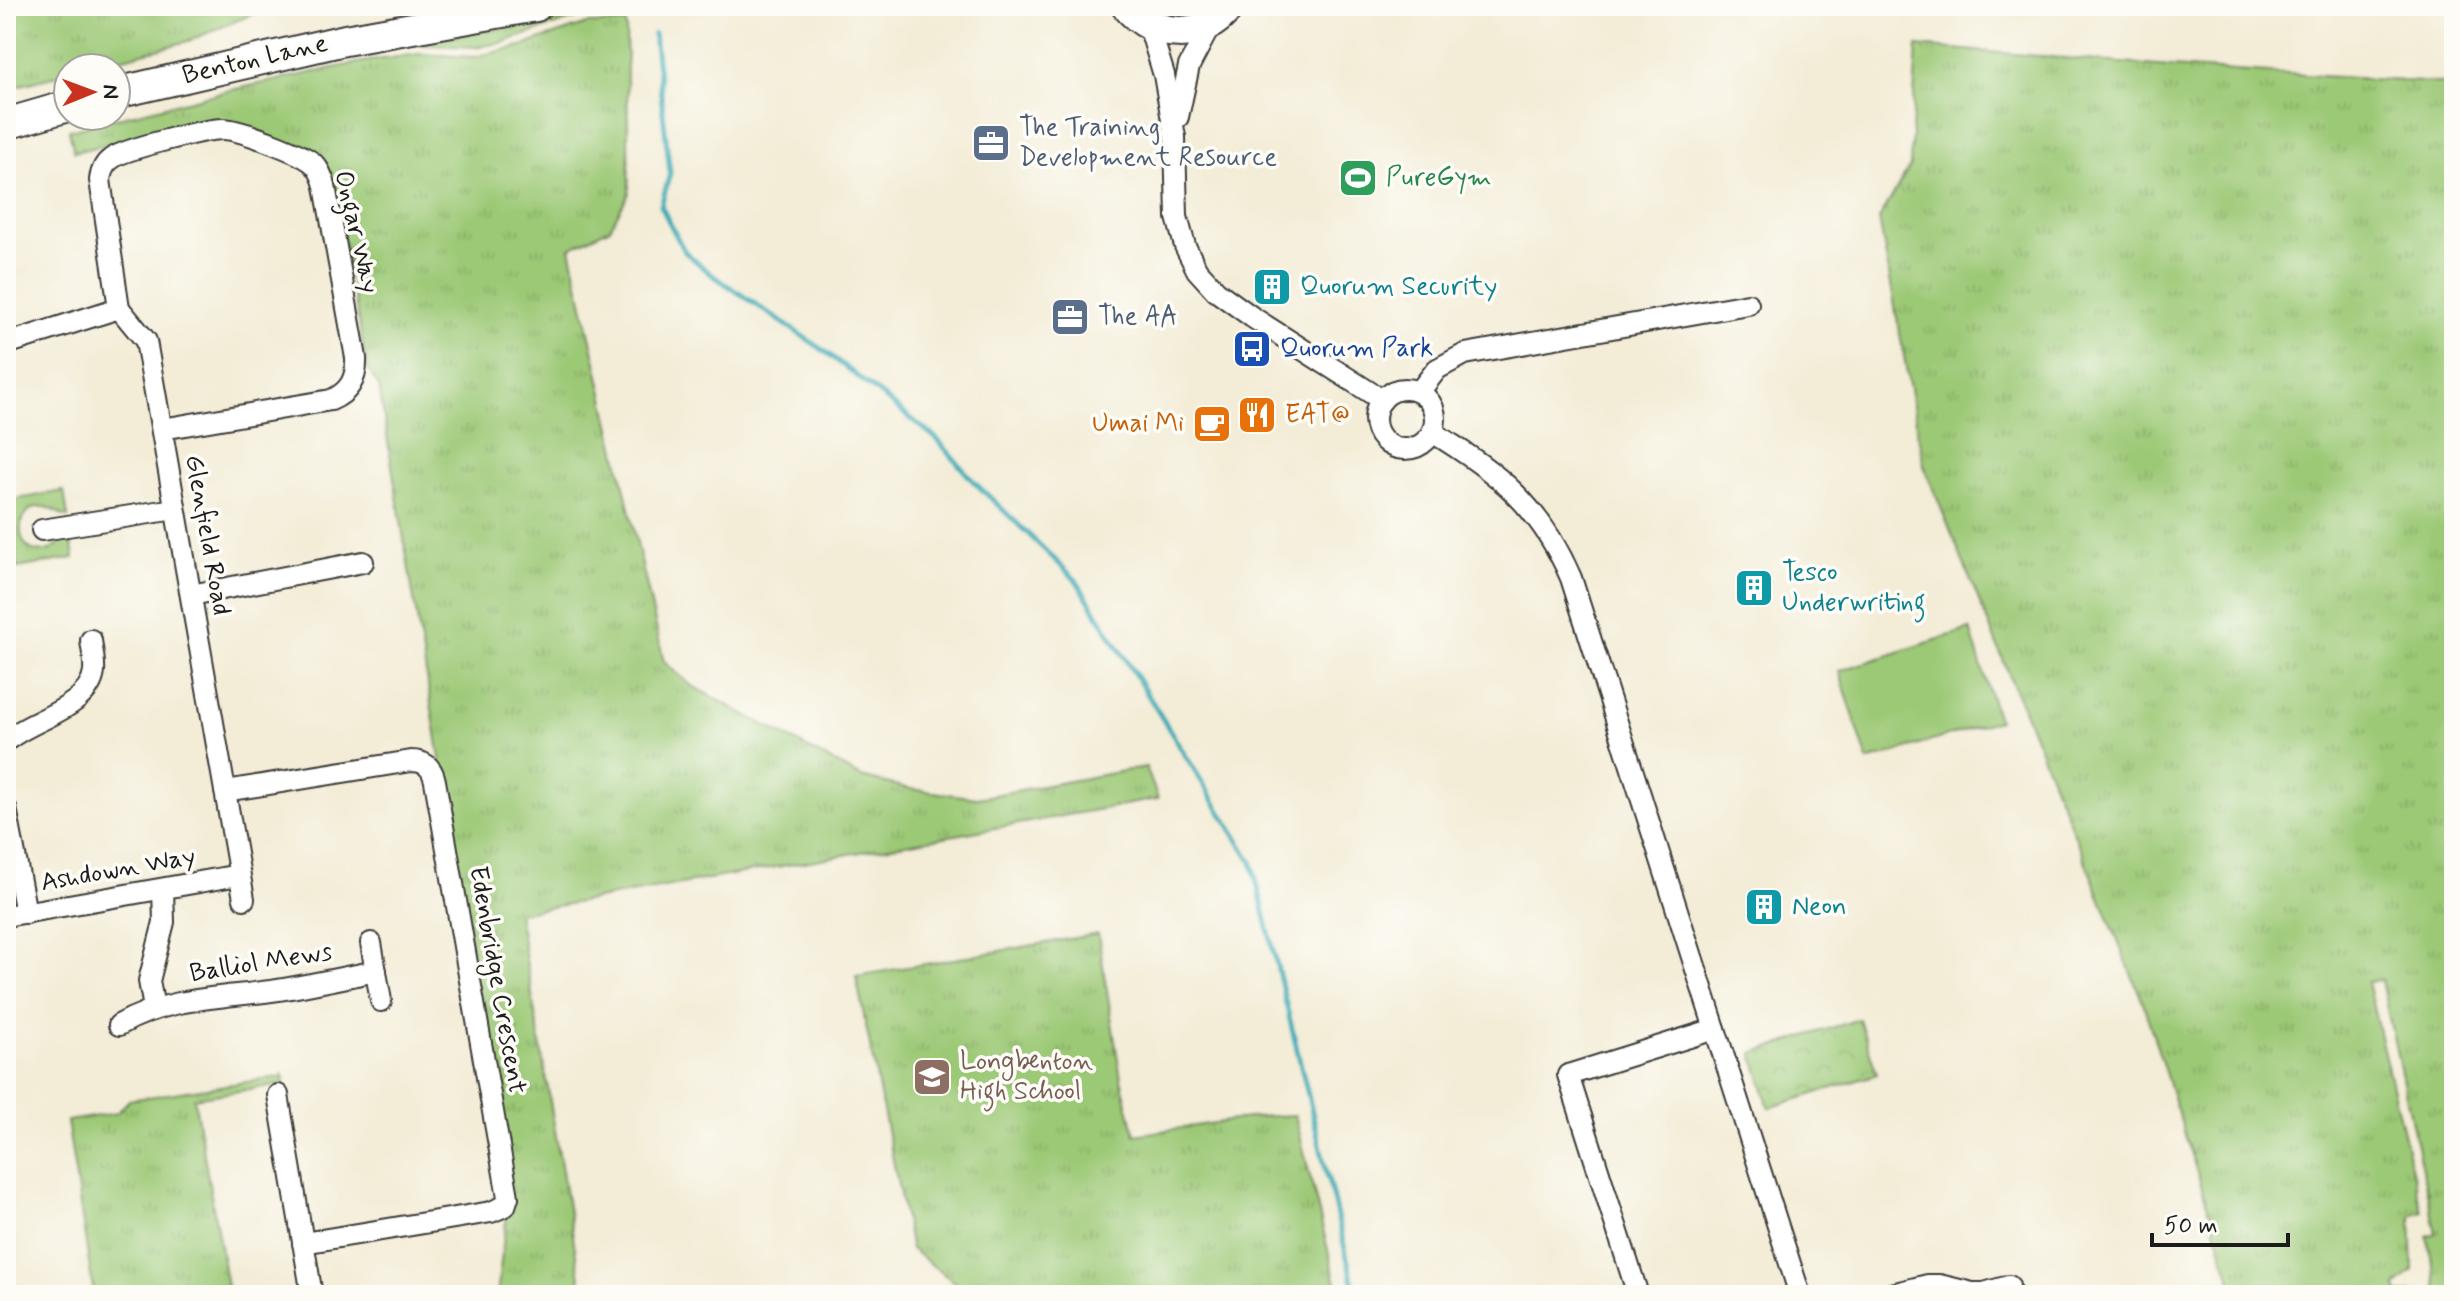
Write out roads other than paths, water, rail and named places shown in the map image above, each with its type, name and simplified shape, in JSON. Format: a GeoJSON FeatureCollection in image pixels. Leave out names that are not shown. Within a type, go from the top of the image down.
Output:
{"type":"FeatureCollection","features":[{"type":"Feature","properties":{"kind":"main road","name":"Benton Lane"},"geometry":{"type":"LineString","coordinates":[[132,89],[345,40],[536,6]]}},
{"type":"Feature","properties":{"kind":"main road"},"geometry":{"type":"LineString","coordinates":[[1132,14],[1162,30],[1186,32],[1221,16],[1255,6]]}},
{"type":"Feature","properties":{"kind":"main road"},"geometry":{"type":"LineString","coordinates":[[6,124],[52,111]]}},
{"type":"Feature","properties":{"kind":"street"},"geometry":{"type":"LineString","coordinates":[[1132,14],[1164,75],[1175,137],[1177,217],[1185,246],[1197,270],[1216,291],[1252,317],[1382,400]]}},
{"type":"Feature","properties":{"kind":"street"},"geometry":{"type":"LineString","coordinates":[[1175,137],[1189,66],[1221,16]]}},
{"type":"Feature","properties":{"kind":"street","name":"Ongar Way"},"geometry":{"type":"LineString","coordinates":[[119,308],[100,180],[105,165],[113,157],[130,150],[223,129],[292,151],[318,169],[325,186],[356,358],[356,370],[349,387],[331,400],[162,429]]}},
{"type":"Feature","properties":{"kind":"street"},"geometry":{"type":"LineString","coordinates":[[1419,392],[1437,369],[1465,354],[1748,304]]}},
{"type":"Feature","properties":{"kind":"street"},"geometry":{"type":"LineString","coordinates":[[6,344],[119,308]]}},
{"type":"Feature","properties":{"kind":"street","name":"Glenfield Road"},"geometry":{"type":"LineString","coordinates":[[119,308],[146,341],[244,899]]}},
{"type":"Feature","properties":{"kind":"street"},"geometry":{"type":"LineString","coordinates":[[1402,389],[1419,392],[1425,397],[1434,410],[1435,425],[1426,440],[1411,448],[1394,447],[1387,442],[1376,423],[1382,400],[1402,389]]}},
{"type":"Feature","properties":{"kind":"street"},"geometry":{"type":"LineString","coordinates":[[1432,432],[1471,456],[1513,490],[1546,527],[1563,558],[1618,720],[1800,1295]]}},
{"type":"Feature","properties":{"kind":"street"},"geometry":{"type":"LineString","coordinates":[[42,530],[175,509]]}},
{"type":"Feature","properties":{"kind":"street"},"geometry":{"type":"LineString","coordinates":[[191,595],[363,562]]}},
{"type":"Feature","properties":{"kind":"street"},"geometry":{"type":"LineString","coordinates":[[6,741],[68,705],[87,689],[94,671],[91,640]]}},
{"type":"Feature","properties":{"kind":"street","name":"Edenbridge Crescent"},"geometry":{"type":"LineString","coordinates":[[225,791],[411,761],[428,765],[435,781],[507,1190],[505,1206],[491,1212],[303,1243]]}},
{"type":"Feature","properties":{"kind":"street"},"geometry":{"type":"LineString","coordinates":[[6,808],[16,914]]}},
{"type":"Feature","properties":{"kind":"street","name":"Ashdown Way"},"geometry":{"type":"LineString","coordinates":[[16,914],[239,875]]}},
{"type":"Feature","properties":{"kind":"street","name":"Balliol Mews"},"geometry":{"type":"LineString","coordinates":[[154,1008],[149,981],[164,922],[163,889]]}},
{"type":"Feature","properties":{"kind":"street"},"geometry":{"type":"LineString","coordinates":[[371,943],[381,1001]]}},
{"type":"Feature","properties":{"kind":"street","name":"Balliol Mews"},"geometry":{"type":"LineString","coordinates":[[119,1025],[154,1008],[187,1000],[305,985],[376,971]]}},
{"type":"Feature","properties":{"kind":"street"},"geometry":{"type":"LineString","coordinates":[[1638,1295],[1568,1075],[1715,1029]]}},
{"type":"Feature","properties":{"kind":"street"},"geometry":{"type":"LineString","coordinates":[[278,1095],[312,1295]]}},
{"type":"Feature","properties":{"kind":"street"},"geometry":{"type":"LineString","coordinates":[[1888,1295],[1928,1285],[1972,1293],[2009,1286]]}},
{"type":"Feature","properties":{"kind":"waterway"},"geometry":{"type":"LineString","coordinates":[[654,34],[670,173],[661,206],[684,251],[711,274],[826,352],[937,439],[973,481],[1076,580],[1252,862],[1356,1295]]}},
{"type":"Feature","properties":{"kind":"place","name":"The Training Development Resource"},"geometry":{"type":"Point","coordinates":[991,143]}},
{"type":"Feature","properties":{"kind":"place","name":"PureGym"},"geometry":{"type":"Point","coordinates":[1358,178]}},
{"type":"Feature","properties":{"kind":"place","name":"Quorum Security"},"geometry":{"type":"Point","coordinates":[1272,287]}},
{"type":"Feature","properties":{"kind":"place","name":"The AA"},"geometry":{"type":"Point","coordinates":[1070,317]}},
{"type":"Feature","properties":{"kind":"place","name":"Quorum Park"},"geometry":{"type":"Point","coordinates":[1252,349]}},
{"type":"Feature","properties":{"kind":"place","name":"EAT@"},"geometry":{"type":"Point","coordinates":[1257,415]}},
{"type":"Feature","properties":{"kind":"place","name":"Umai Mi"},"geometry":{"type":"Point","coordinates":[1212,424]}},
{"type":"Feature","properties":{"kind":"place","name":"Tesco Underwriting"},"geometry":{"type":"Point","coordinates":[1754,588]}},
{"type":"Feature","properties":{"kind":"place","name":"Neon"},"geometry":{"type":"Point","coordinates":[1764,907]}},
{"type":"Feature","properties":{"kind":"place","name":"Longbenton High School"},"geometry":{"type":"Point","coordinates":[932,1077]}}]}
